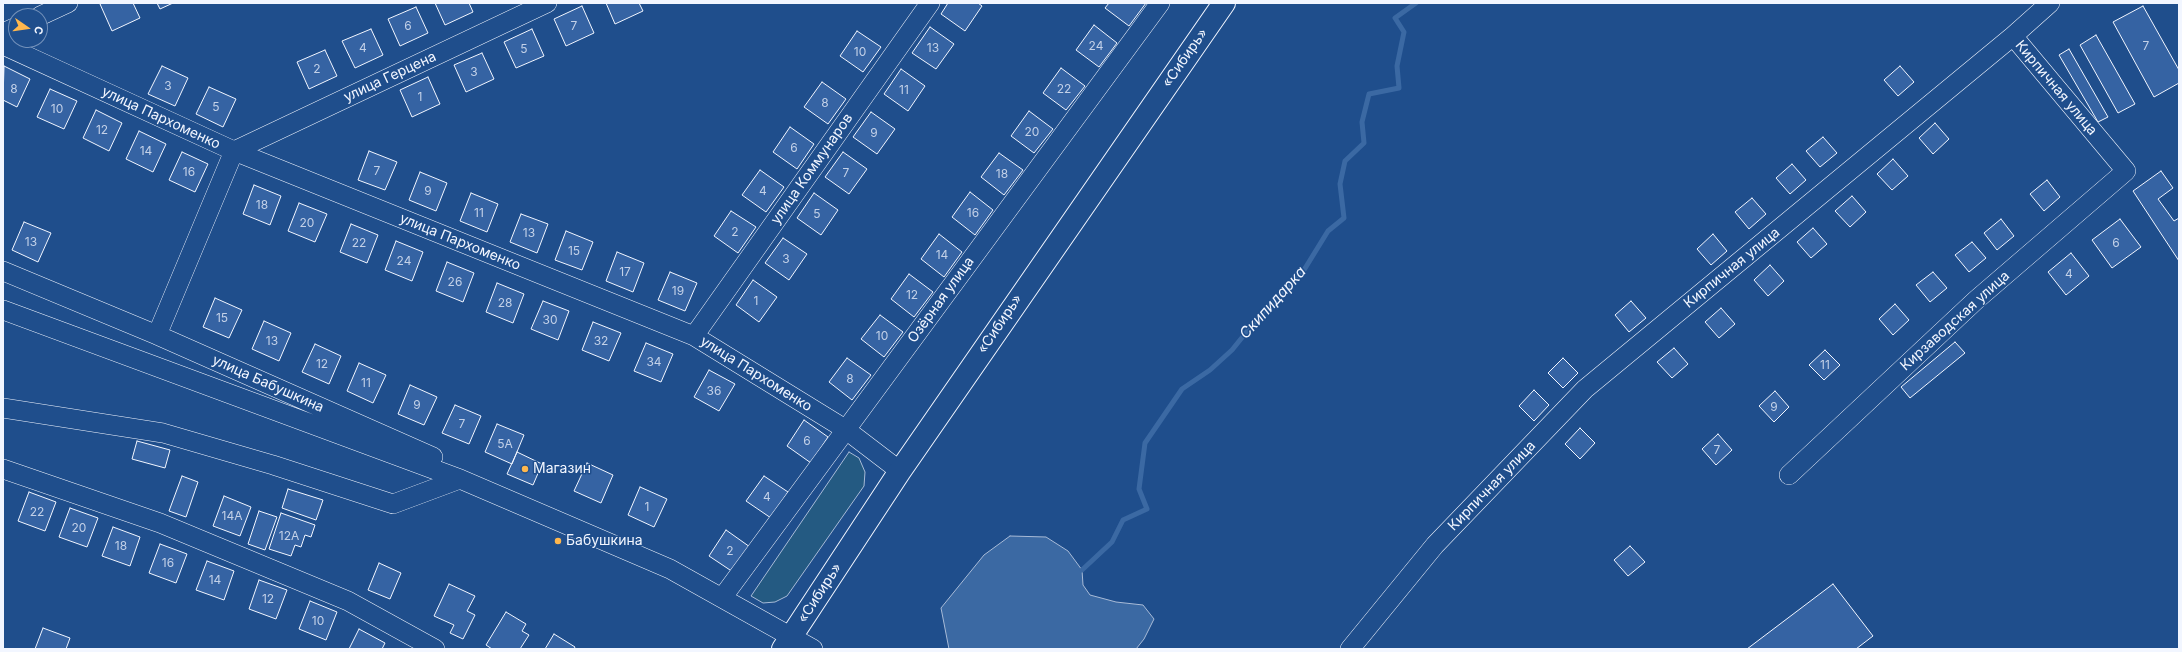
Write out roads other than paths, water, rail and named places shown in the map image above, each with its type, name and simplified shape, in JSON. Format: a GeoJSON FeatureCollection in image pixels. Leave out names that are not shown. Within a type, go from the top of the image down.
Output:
{"type":"FeatureCollection","features":[{"type":"Feature","properties":{"kind":"main road","name":"«Сибирь»"},"geometry":{"type":"LineString","coordinates":[[787,643],[900,471],[1224,3]]}},
{"type":"Feature","properties":{"kind":"street"},"geometry":{"type":"LineString","coordinates":[[48,12],[68,3]]}},
{"type":"Feature","properties":{"kind":"street","name":"улица Герцена"},"geometry":{"type":"LineString","coordinates":[[234,151],[546,3]]}},
{"type":"Feature","properties":{"kind":"street","name":"улица Коммунаров"},"geometry":{"type":"LineString","coordinates":[[694,336],[930,3]]}},
{"type":"Feature","properties":{"kind":"street","name":"Озёрная улица"},"geometry":{"type":"LineString","coordinates":[[722,598],[1160,3]]}},
{"type":"Feature","properties":{"kind":"street"},"geometry":{"type":"LineString","coordinates":[[2013,36],[2050,3]]}},
{"type":"Feature","properties":{"kind":"street","name":"Кирпичная улица"},"geometry":{"type":"LineString","coordinates":[[1350,649],[1435,545],[1585,389],[2013,36],[2126,171]]}},
{"type":"Feature","properties":{"kind":"street","name":"улица Пархоменко"},"geometry":{"type":"LineString","coordinates":[[3,45],[234,151],[694,336],[846,429],[900,471]]}},
{"type":"Feature","properties":{"kind":"street"},"geometry":{"type":"LineString","coordinates":[[157,335],[234,151]]}},
{"type":"Feature","properties":{"kind":"street","name":"Кирзаводская улица"},"geometry":{"type":"LineString","coordinates":[[1788,475],[1976,300],[2126,171]]}},
{"type":"Feature","properties":{"kind":"street","name":"улица Бабушкина"},"geometry":{"type":"LineString","coordinates":[[3,271],[157,335],[464,470],[528,507]]}},
{"type":"Feature","properties":{"kind":"street"},"geometry":{"type":"LineString","coordinates":[[3,310],[460,479],[528,507],[670,569],[722,598],[787,643],[813,649]]}},
{"type":"Feature","properties":{"kind":"street"},"geometry":{"type":"LineString","coordinates":[[3,408],[163,433],[273,464],[393,504],[460,479]]}},
{"type":"Feature","properties":{"kind":"street"},"geometry":{"type":"LineString","coordinates":[[3,469],[160,523],[348,601],[435,649]]}},
{"type":"Feature","properties":{"kind":"waterway","name":"Скипидарка"},"geometry":{"type":"LineString","coordinates":[[1082,570],[1112,542],[1123,520],[1147,509],[1139,489],[1145,443],[1182,389],[1210,370],[1232,350],[1261,314],[1304,270],[1328,231],[1344,218],[1340,184],[1345,161],[1364,143],[1362,122],[1369,94],[1399,88],[1397,66],[1404,32],[1395,18],[1416,3]]}},
{"type":"Feature","properties":{"kind":"place","name":"Магазин"},"geometry":{"type":"Point","coordinates":[525,469]}},
{"type":"Feature","properties":{"kind":"place","name":"Бабушкина"},"geometry":{"type":"Point","coordinates":[558,541]}}]}
